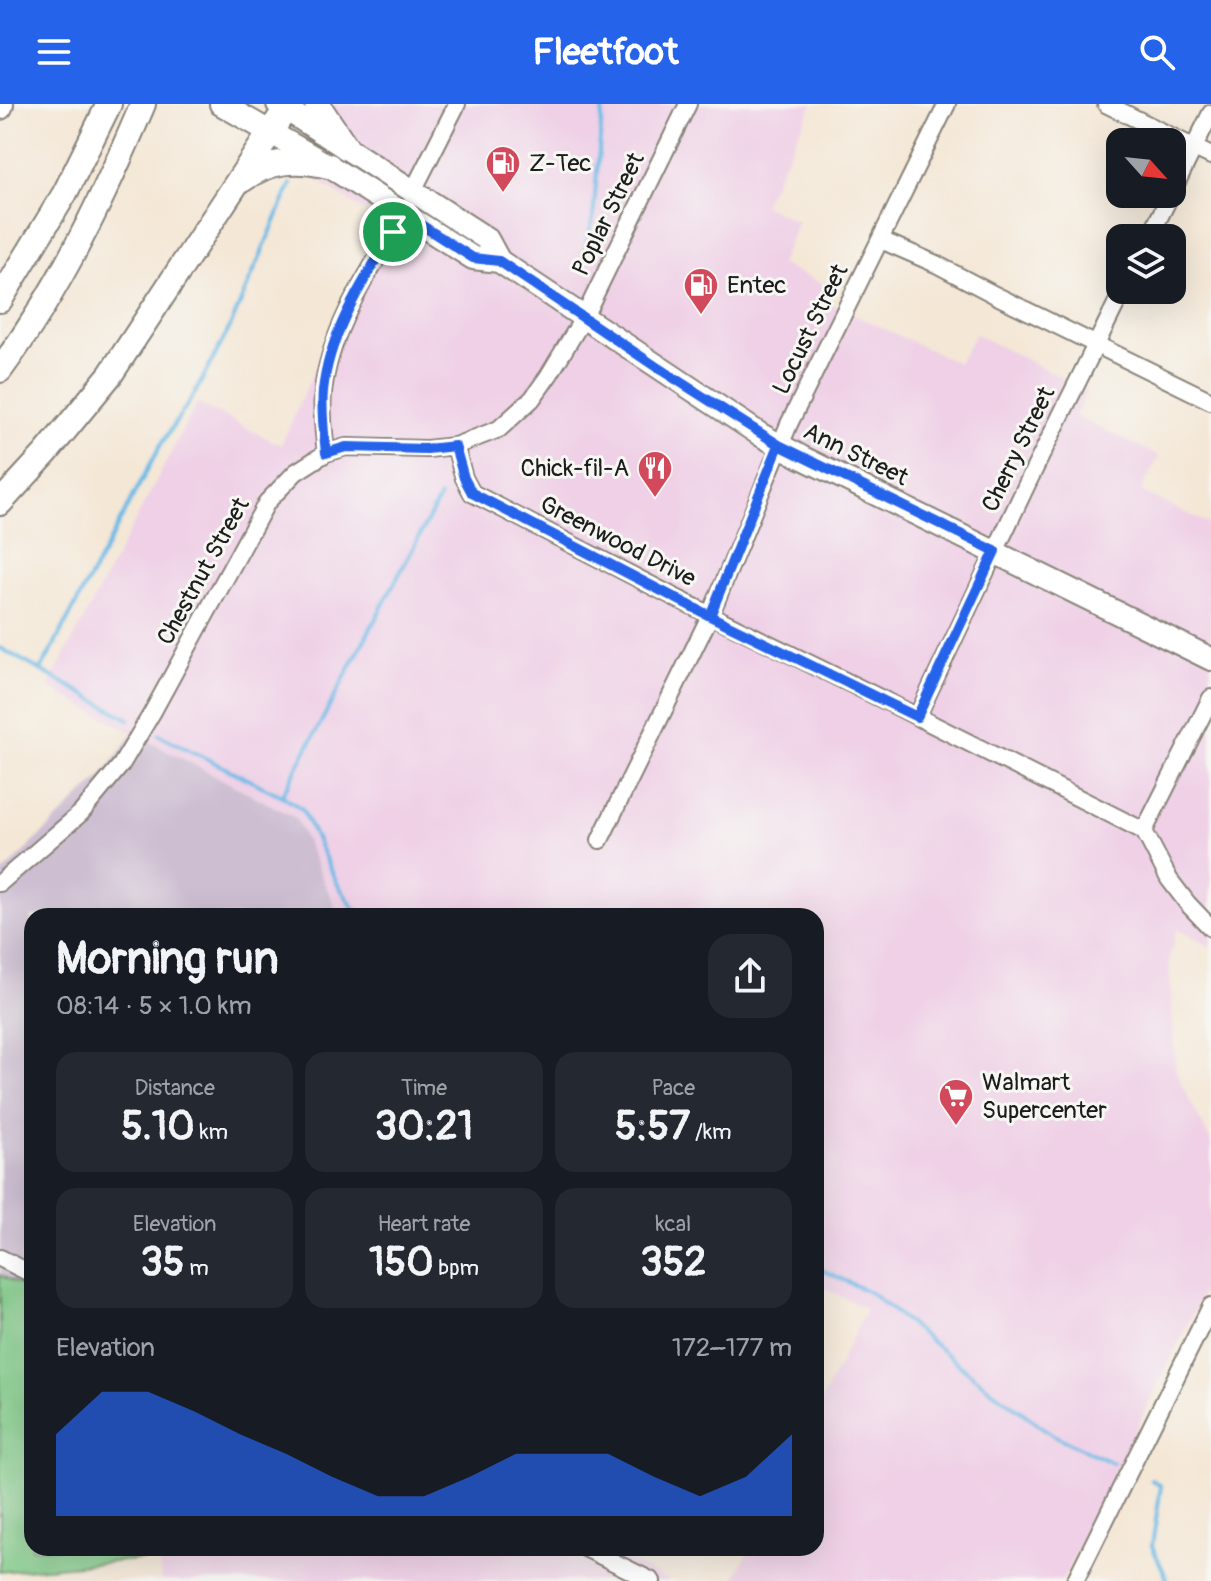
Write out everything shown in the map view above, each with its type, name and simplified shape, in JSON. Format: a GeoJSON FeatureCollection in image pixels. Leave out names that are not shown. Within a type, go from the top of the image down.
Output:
{"type":"FeatureCollection","features":[{"type":"Feature","properties":{"kind":"highway"},"geometry":{"type":"LineString","coordinates":[[0,300],[65,193],[109,104]]}},
{"type":"Feature","properties":{"kind":"highway"},"geometry":{"type":"LineString","coordinates":[[317,104],[346,147]]}},
{"type":"Feature","properties":{"kind":"highway"},"geometry":{"type":"LineString","coordinates":[[0,503],[110,375],[284,106]]}},
{"type":"Feature","properties":{"kind":"highway"},"geometry":{"type":"LineString","coordinates":[[0,370],[17,347],[85,232],[141,108]]}},
{"type":"Feature","properties":{"kind":"highway"},"geometry":{"type":"LineString","coordinates":[[233,187],[252,172],[281,161],[298,160],[329,166]]}},
{"type":"Feature","properties":{"kind":"main road","name":"Ann Street"},"geometry":{"type":"LineString","coordinates":[[221,104],[329,166],[473,258],[499,261],[779,445],[1211,659]]}},
{"type":"Feature","properties":{"kind":"main road","name":"Ann Street"},"geometry":{"type":"LineString","coordinates":[[284,106],[487,239],[499,261]]}},
{"type":"Feature","properties":{"kind":"street"},"geometry":{"type":"LineString","coordinates":[[413,191],[457,104]]}},
{"type":"Feature","properties":{"kind":"street","name":"Poplar Street"},"geometry":{"type":"LineString","coordinates":[[326,453],[346,447],[427,449],[455,446],[499,429],[532,399],[584,317],[688,104]]}},
{"type":"Feature","properties":{"kind":"street","name":"Locust Street"},"geometry":{"type":"LineString","coordinates":[[600,840],[710,616],[779,445],[947,104]]}},
{"type":"Feature","properties":{"kind":"street"},"geometry":{"type":"LineString","coordinates":[[1106,104],[1211,156]]}},
{"type":"Feature","properties":{"kind":"street"},"geometry":{"type":"LineString","coordinates":[[1186,163],[1211,113]]}},
{"type":"Feature","properties":{"kind":"street"},"geometry":{"type":"LineString","coordinates":[[326,453],[322,407],[326,370],[345,315],[404,214]]}},
{"type":"Feature","properties":{"kind":"street"},"geometry":{"type":"LineString","coordinates":[[881,240],[926,259],[1211,401]]}},
{"type":"Feature","properties":{"kind":"street","name":"Cherry Street"},"geometry":{"type":"LineString","coordinates":[[917,717],[1116,304]]}},
{"type":"Feature","properties":{"kind":"street","name":"Greenwood Drive"},"geometry":{"type":"LineString","coordinates":[[455,446],[464,478],[472,493],[710,616],[1144,831]]}},
{"type":"Feature","properties":{"kind":"street","name":"Chestnut Street"},"geometry":{"type":"LineString","coordinates":[[0,883],[72,822],[121,765],[267,502],[296,472],[326,453]]}},
{"type":"Feature","properties":{"kind":"street"},"geometry":{"type":"LineString","coordinates":[[1211,698],[1144,831],[1169,879],[1211,928]]}},
{"type":"Feature","properties":{"kind":"street"},"geometry":{"type":"LineString","coordinates":[[0,1258],[24,1270]]}},
{"type":"Feature","properties":{"kind":"street"},"geometry":{"type":"LineString","coordinates":[[1075,1581],[1211,1306]]}},
{"type":"Feature","properties":{"kind":"street"},"geometry":{"type":"LineString","coordinates":[[601,1556],[652,1581]]}},
{"type":"Feature","properties":{"kind":"shaded area"},"geometry":{"type":"Polygon","coordinates":[[[327,104],[813,104],[763,205],[798,222],[780,264],[833,289],[826,302],[958,363],[975,334],[1087,390],[1075,416],[1159,456],[1141,491],[1211,525],[1211,947],[1176,929],[1169,961],[1176,1072],[1211,1142],[1211,1276],[1062,1581],[734,1581],[746,1556],[824,1556],[824,1396],[866,1309],[824,1288],[824,908],[335,908],[296,818],[48,687],[197,403],[281,445],[380,221],[310,176],[327,104]]]}},
{"type":"Feature","properties":{"kind":"shaded area"},"geometry":{"type":"Polygon","coordinates":[[[133,733],[296,818],[335,908],[24,908],[24,1287],[0,1275],[0,875],[103,775],[133,733]]]}},
{"type":"Feature","properties":{"kind":"shaded area"},"geometry":{"type":"Polygon","coordinates":[[[620,1556],[670,1581],[162,1581],[158,1558],[620,1556]]]}},
{"type":"Feature","properties":{"kind":"green space"},"geometry":{"type":"Polygon","coordinates":[[[0,1275],[24,1287],[24,1556],[160,1556],[0,1572],[0,1275]]]}},
{"type":"Feature","properties":{"kind":"waterway"},"geometry":{"type":"LineString","coordinates":[[581,264],[593,219],[603,104]]}},
{"type":"Feature","properties":{"kind":"waterway"},"geometry":{"type":"LineString","coordinates":[[41,670],[160,446],[195,393],[230,327],[291,184]]}},
{"type":"Feature","properties":{"kind":"waterway"},"geometry":{"type":"LineString","coordinates":[[282,796],[440,497]]}},
{"type":"Feature","properties":{"kind":"waterway"},"geometry":{"type":"LineString","coordinates":[[0,648],[129,719]]}},
{"type":"Feature","properties":{"kind":"waterway"},"geometry":{"type":"LineString","coordinates":[[159,735],[302,809],[337,883],[353,908]]}},
{"type":"Feature","properties":{"kind":"waterway"},"geometry":{"type":"LineString","coordinates":[[824,1271],[871,1293],[986,1386],[1053,1435],[1113,1463]]}},
{"type":"Feature","properties":{"kind":"waterway"},"geometry":{"type":"LineString","coordinates":[[1152,1480],[1161,1486],[1152,1546],[1168,1581]]}},
{"type":"Feature","properties":{"kind":"place","name":"Z-Tec"},"geometry":{"type":"Point","coordinates":[503,194]}},
{"type":"Feature","properties":{"kind":"place","name":"Entec"},"geometry":{"type":"Point","coordinates":[701,316]}},
{"type":"Feature","properties":{"kind":"place","name":"Chick-fil-A"},"geometry":{"type":"Point","coordinates":[655,499]}},
{"type":"Feature","properties":{"kind":"place","name":"Walmart Supercenter"},"geometry":{"type":"Point","coordinates":[956,1127]}},
{"type":"Feature","properties":{"kind":"route"},"geometry":{"type":"LineString","coordinates":[[393,232],[345,315],[326,370],[322,407],[326,453],[346,447],[427,449],[455,446],[464,478],[472,493],[710,616],[745,530],[779,445],[995,551],[917,717],[710,616],[779,445],[499,261],[473,258],[404,214],[393,232]]}}]}
